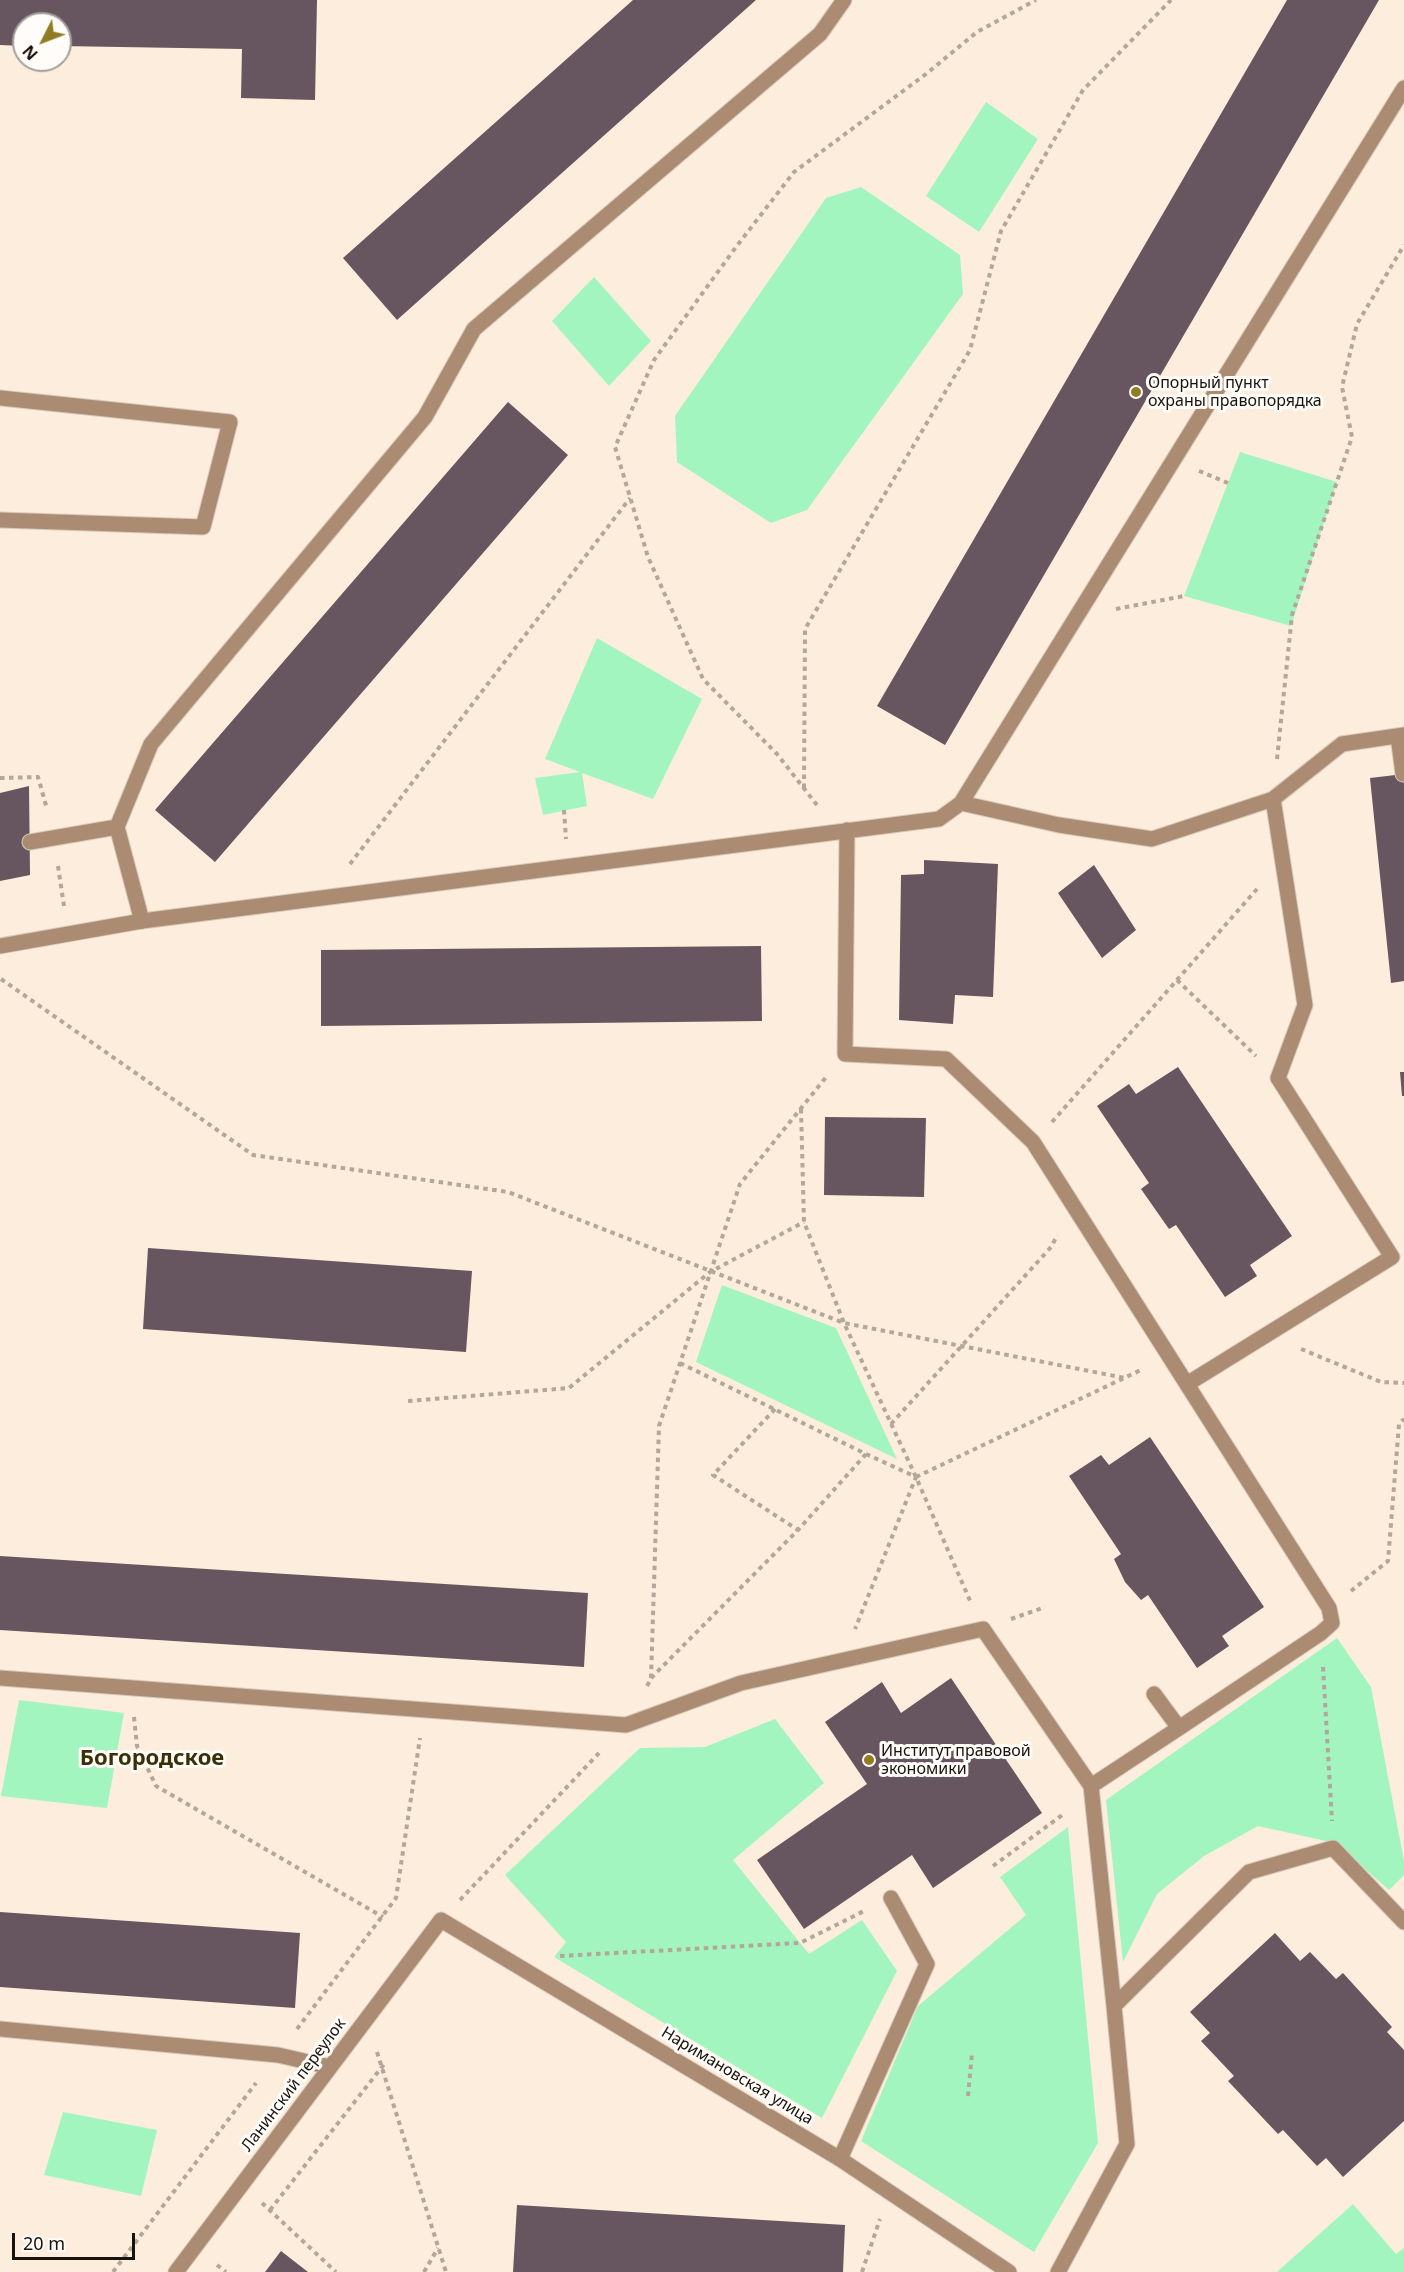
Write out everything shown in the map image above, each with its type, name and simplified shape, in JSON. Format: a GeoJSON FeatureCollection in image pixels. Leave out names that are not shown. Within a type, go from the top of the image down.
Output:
{"type":"FeatureCollection","features":[{"type":"Feature","properties":{"kind":"street"},"geometry":{"type":"LineString","coordinates":[[142,921],[117,827],[151,744],[425,417],[474,329],[820,34],[844,0]]}},
{"type":"Feature","properties":{"kind":"street"},"geometry":{"type":"LineString","coordinates":[[0,946],[142,921],[939,819],[961,803],[1404,88]]}},
{"type":"Feature","properties":{"kind":"street"},"geometry":{"type":"LineString","coordinates":[[0,398],[230,422],[202,527],[0,520]]}},
{"type":"Feature","properties":{"kind":"street"},"geometry":{"type":"LineString","coordinates":[[961,803],[1059,825],[1152,839],[1273,799],[1342,744],[1401,736],[1403,774]]}},
{"type":"Feature","properties":{"kind":"street"},"geometry":{"type":"LineString","coordinates":[[1187,1384],[1392,1257],[1278,1077],[1305,1005],[1273,799]]}},
{"type":"Feature","properties":{"kind":"street"},"geometry":{"type":"LineString","coordinates":[[30,842],[117,827]]}},
{"type":"Feature","properties":{"kind":"street"},"geometry":{"type":"LineString","coordinates":[[842,831],[845,1054],[946,1059],[1033,1142],[1329,1608],[1332,1623],[1321,1633],[1091,1790]]}},
{"type":"Feature","properties":{"kind":"street"},"geometry":{"type":"LineString","coordinates":[[0,1678],[626,1725],[741,1683],[983,1629],[1091,1790],[1128,2144],[1058,2272]]}},
{"type":"Feature","properties":{"kind":"street"},"geometry":{"type":"LineString","coordinates":[[1154,1694],[1179,1728]]}},
{"type":"Feature","properties":{"kind":"street"},"geometry":{"type":"LineString","coordinates":[[1114,2006],[1249,1872],[1333,1848],[1404,1922]]}},
{"type":"Feature","properties":{"kind":"street"},"geometry":{"type":"LineString","coordinates":[[840,2159],[927,1964],[891,1898]]}},
{"type":"Feature","properties":{"kind":"street","name":"Ланинский переулок"},"geometry":{"type":"LineString","coordinates":[[176,2272],[441,1920]]}},
{"type":"Feature","properties":{"kind":"street","name":"Наримановская улица"},"geometry":{"type":"LineString","coordinates":[[441,1920],[840,2159],[1009,2272]]}},
{"type":"Feature","properties":{"kind":"street"},"geometry":{"type":"LineString","coordinates":[[0,2029],[278,2055],[330,2067]]}},
{"type":"Feature","properties":{"kind":"path"},"geometry":{"type":"LineString","coordinates":[[842,831],[804,789],[777,754],[703,679],[648,558],[615,447],[654,360],[736,246],[794,172],[926,74],[977,32],[1036,0]]}},
{"type":"Feature","properties":{"kind":"path"},"geometry":{"type":"LineString","coordinates":[[804,789],[805,629],[970,350],[1001,231],[1083,90],[1171,0]]}},
{"type":"Feature","properties":{"kind":"path"},"geometry":{"type":"LineString","coordinates":[[1273,799],[1292,615],[1352,437],[1342,387],[1357,324],[1404,245]]}},
{"type":"Feature","properties":{"kind":"path"},"geometry":{"type":"LineString","coordinates":[[324,898],[630,498]]}},
{"type":"Feature","properties":{"kind":"path"},"geometry":{"type":"LineString","coordinates":[[1077,617],[1184,596]]}},
{"type":"Feature","properties":{"kind":"path"},"geometry":{"type":"LineString","coordinates":[[1033,1142],[1282,861]]}},
{"type":"Feature","properties":{"kind":"path"},"geometry":{"type":"LineString","coordinates":[[1,979],[253,1155],[508,1192],[844,1323],[1125,1378]]}},
{"type":"Feature","properties":{"kind":"path"},"geometry":{"type":"LineString","coordinates":[[1177,980],[1278,1077]]}},
{"type":"Feature","properties":{"kind":"path"},"geometry":{"type":"LineString","coordinates":[[651,1679],[659,1426],[740,1184],[845,1054]]}},
{"type":"Feature","properties":{"kind":"path"},"geometry":{"type":"LineString","coordinates":[[801,1108],[804,1222],[844,1323],[916,1477],[983,1629]]}},
{"type":"Feature","properties":{"kind":"path"},"geometry":{"type":"LineString","coordinates":[[891,1424],[1052,1246],[1070,1200]]}},
{"type":"Feature","properties":{"kind":"path"},"geometry":{"type":"LineString","coordinates":[[408,1401],[569,1388],[710,1272],[804,1222]]}},
{"type":"Feature","properties":{"kind":"path"},"geometry":{"type":"LineString","coordinates":[[1267,1334],[1381,1382],[1404,1383]]}},
{"type":"Feature","properties":{"kind":"path"},"geometry":{"type":"LineString","coordinates":[[843,1660],[916,1477],[1169,1357]]}},
{"type":"Feature","properties":{"kind":"path"},"geometry":{"type":"LineString","coordinates":[[680,1363],[916,1477]]}},
{"type":"Feature","properties":{"kind":"path"},"geometry":{"type":"LineString","coordinates":[[775,1409],[713,1474],[798,1530]]}},
{"type":"Feature","properties":{"kind":"path"},"geometry":{"type":"LineString","coordinates":[[1329,1608],[1388,1561],[1399,1424],[1404,1419]]}},
{"type":"Feature","properties":{"kind":"path"},"geometry":{"type":"LineString","coordinates":[[441,1920],[626,1725],[651,1679],[798,1530],[866,1454]]}},
{"type":"Feature","properties":{"kind":"path"},"geometry":{"type":"LineString","coordinates":[[1321,1633],[1333,1848]]}},
{"type":"Feature","properties":{"kind":"path"},"geometry":{"type":"LineString","coordinates":[[130,1688],[137,1746],[156,1786],[382,1917]]}},
{"type":"Feature","properties":{"kind":"path"},"geometry":{"type":"LineString","coordinates":[[113,2272],[396,1898],[424,1711]]}},
{"type":"Feature","properties":{"kind":"path"},"geometry":{"type":"LineString","coordinates":[[993,1866],[1091,1790]]}},
{"type":"Feature","properties":{"kind":"path"},"geometry":{"type":"LineString","coordinates":[[554,1957],[800,1943],[891,1898]]}},
{"type":"Feature","properties":{"kind":"path"},"geometry":{"type":"LineString","coordinates":[[367,2019],[384,2066],[446,2272]]}},
{"type":"Feature","properties":{"kind":"path"},"geometry":{"type":"LineString","coordinates":[[968,2096],[972,2054]]}},
{"type":"Feature","properties":{"kind":"path"},"geometry":{"type":"LineString","coordinates":[[270,2210],[384,2066]]}},
{"type":"Feature","properties":{"kind":"path"},"geometry":{"type":"LineString","coordinates":[[862,2272],[889,2192]]}},
{"type":"Feature","properties":{"kind":"path"},"geometry":{"type":"LineString","coordinates":[[262,2202],[336,2272]]}},
{"type":"Feature","properties":{"kind":"path"},"geometry":{"type":"LineString","coordinates":[[423,2272],[438,2247]]}},
{"type":"Feature","properties":{"kind":"green space"},"geometry":{"type":"Polygon","coordinates":[[[986,102],[1038,139],[979,232],[926,196],[986,102]]]}},
{"type":"Feature","properties":{"kind":"green space"},"geometry":{"type":"Polygon","coordinates":[[[861,187],[960,255],[963,294],[807,510],[771,523],[677,462],[675,416],[826,198],[861,187]]]}},
{"type":"Feature","properties":{"kind":"green space"},"geometry":{"type":"Polygon","coordinates":[[[594,277],[651,341],[609,386],[552,321],[594,277]]]}},
{"type":"Feature","properties":{"kind":"green space"},"geometry":{"type":"Polygon","coordinates":[[[1240,452],[1337,482],[1291,626],[1184,596],[1240,452]]]}},
{"type":"Feature","properties":{"kind":"green space"},"geometry":{"type":"Polygon","coordinates":[[[597,638],[702,699],[653,799],[582,773],[587,806],[543,815],[535,778],[580,772],[545,759],[597,638]]]}},
{"type":"Feature","properties":{"kind":"green space"},"geometry":{"type":"Polygon","coordinates":[[[722,1285],[836,1328],[897,1459],[696,1362],[722,1285]]]}},
{"type":"Feature","properties":{"kind":"green space"},"geometry":{"type":"Polygon","coordinates":[[[1337,1638],[1371,1687],[1404,1861],[1404,1875],[1389,1890],[1335,1843],[1258,1826],[1204,1856],[1157,1894],[1123,1962],[1106,1800],[1337,1638]]]}},
{"type":"Feature","properties":{"kind":"green space"},"geometry":{"type":"Polygon","coordinates":[[[19,1700],[124,1713],[107,1808],[1,1796],[19,1700]]]}},
{"type":"Feature","properties":{"kind":"green space"},"geometry":{"type":"Polygon","coordinates":[[[775,1719],[824,1783],[733,1860],[809,1954],[862,1920],[897,1971],[822,2118],[554,1957],[566,1942],[505,1875],[640,1748],[705,1747],[775,1719]]]}},
{"type":"Feature","properties":{"kind":"green space"},"geometry":{"type":"Polygon","coordinates":[[[1068,1827],[1098,2143],[1034,2252],[861,2141],[918,2006],[1026,1915],[1000,1877],[1068,1827]]]}},
{"type":"Feature","properties":{"kind":"green space"},"geometry":{"type":"Polygon","coordinates":[[[63,2112],[157,2130],[141,2196],[44,2175],[63,2112]]]}},
{"type":"Feature","properties":{"kind":"green space"},"geometry":{"type":"Polygon","coordinates":[[[1353,2204],[1396,2254],[1404,2248],[1404,2272],[1277,2272],[1353,2204]]]}},
{"type":"Feature","properties":{"kind":"building"},"geometry":{"type":"Polygon","coordinates":[[[0,0],[317,0],[315,100],[241,98],[242,49],[72,46],[72,12],[12,12],[12,46],[0,45],[0,0]]]}},
{"type":"Feature","properties":{"kind":"building"},"geometry":{"type":"Polygon","coordinates":[[[633,0],[756,0],[397,320],[343,258],[633,0]]]}},
{"type":"Feature","properties":{"kind":"building"},"geometry":{"type":"Polygon","coordinates":[[[1287,0],[1379,0],[945,745],[877,706],[1287,0]]]}},
{"type":"Feature","properties":{"kind":"building"},"geometry":{"type":"Polygon","coordinates":[[[508,402],[568,455],[215,862],[155,810],[508,402]]]}},
{"type":"Feature","properties":{"kind":"building"},"geometry":{"type":"Polygon","coordinates":[[[1404,774],[1404,981],[1391,983],[1370,778],[1404,774]]]}},
{"type":"Feature","properties":{"kind":"building"},"geometry":{"type":"Polygon","coordinates":[[[29,786],[30,875],[0,881],[0,793],[29,786]]]}},
{"type":"Feature","properties":{"kind":"building"},"geometry":{"type":"Polygon","coordinates":[[[924,860],[998,864],[993,997],[955,995],[953,1024],[899,1020],[901,875],[924,874],[924,860]]]}},
{"type":"Feature","properties":{"kind":"building"},"geometry":{"type":"Polygon","coordinates":[[[1094,865],[1136,930],[1102,958],[1058,893],[1094,865]]]}},
{"type":"Feature","properties":{"kind":"building"},"geometry":{"type":"Polygon","coordinates":[[[761,946],[762,1021],[321,1026],[321,950],[761,946]]]}},
{"type":"Feature","properties":{"kind":"building"},"geometry":{"type":"Polygon","coordinates":[[[1178,1067],[1292,1236],[1250,1265],[1257,1276],[1225,1297],[1176,1225],[1169,1229],[1141,1189],[1149,1183],[1097,1106],[1129,1084],[1136,1094],[1178,1067]]]}},
{"type":"Feature","properties":{"kind":"building"},"geometry":{"type":"Polygon","coordinates":[[[1400,1072],[1404,1072],[1404,1096],[1402,1096],[1400,1072]]]}},
{"type":"Feature","properties":{"kind":"building"},"geometry":{"type":"Polygon","coordinates":[[[825,1117],[926,1118],[924,1197],[824,1195],[825,1117]]]}},
{"type":"Feature","properties":{"kind":"building"},"geometry":{"type":"Polygon","coordinates":[[[148,1248],[472,1271],[466,1352],[143,1329],[148,1248]]]}},
{"type":"Feature","properties":{"kind":"building"},"geometry":{"type":"Polygon","coordinates":[[[1150,1437],[1264,1607],[1222,1636],[1229,1646],[1197,1668],[1148,1595],[1141,1600],[1125,1582],[1114,1559],[1121,1554],[1069,1476],[1101,1455],[1109,1465],[1150,1437]]]}},
{"type":"Feature","properties":{"kind":"building"},"geometry":{"type":"Polygon","coordinates":[[[0,1556],[588,1593],[584,1667],[0,1630],[0,1556]]]}},
{"type":"Feature","properties":{"kind":"building"},"geometry":{"type":"Polygon","coordinates":[[[951,1678],[1042,1813],[933,1888],[912,1855],[804,1929],[757,1860],[867,1784],[825,1722],[882,1682],[901,1713],[951,1678]]]}},
{"type":"Feature","properties":{"kind":"building"},"geometry":{"type":"Polygon","coordinates":[[[0,1912],[300,1933],[295,2008],[0,1987],[0,1912]]]}},
{"type":"Feature","properties":{"kind":"building"},"geometry":{"type":"Polygon","coordinates":[[[1275,1933],[1300,1961],[1310,1952],[1336,1979],[1343,1973],[1392,2027],[1387,2032],[1404,2050],[1404,2121],[1343,2177],[1326,2158],[1317,2166],[1283,2130],[1278,2134],[1228,2081],[1234,2076],[1201,2041],[1210,2033],[1190,2012],[1275,1933]]]}},
{"type":"Feature","properties":{"kind":"building"},"geometry":{"type":"Polygon","coordinates":[[[517,2205],[845,2225],[843,2272],[513,2272],[517,2205]]]}},
{"type":"Feature","properties":{"kind":"building"},"geometry":{"type":"Polygon","coordinates":[[[281,2251],[308,2272],[265,2272],[281,2251]]]}},
{"type":"Feature","properties":{"kind":"place","name":"Опорный пункт охраны правопорядка"},"geometry":{"type":"Point","coordinates":[1136,392]}},
{"type":"Feature","properties":{"kind":"place","name":"Институт правовой экономики"},"geometry":{"type":"Point","coordinates":[869,1760]}},
{"type":"Feature","properties":{"kind":"district","name":"Богородское"},"geometry":{"type":"Point","coordinates":[152,1759]}}]}
